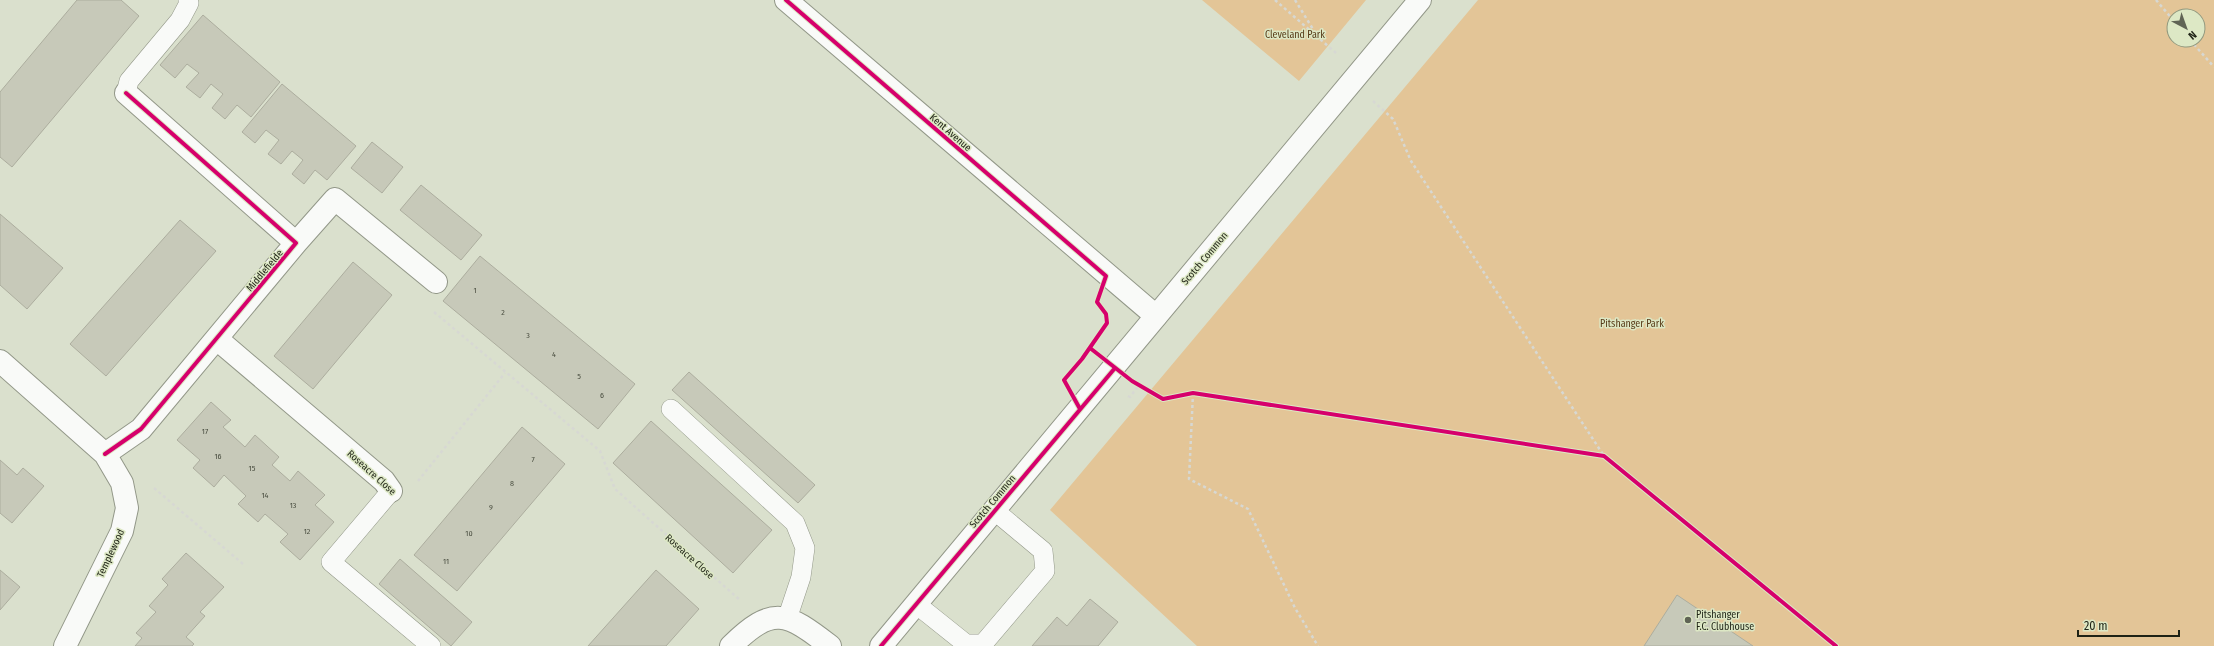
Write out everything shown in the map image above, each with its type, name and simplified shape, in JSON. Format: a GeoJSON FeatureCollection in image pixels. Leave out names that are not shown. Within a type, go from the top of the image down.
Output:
{"type":"FeatureCollection","features":[{"type":"Feature","properties":{"kind":"street","name":"Kent Avenue"},"geometry":{"type":"LineString","coordinates":[[786,0],[1156,316]]}},
{"type":"Feature","properties":{"kind":"street","name":"Scotch Common"},"geometry":{"type":"LineString","coordinates":[[881,646],[1115,368],[1156,316],[1420,0]]}},
{"type":"Feature","properties":{"kind":"street"},"geometry":{"type":"LineString","coordinates":[[126,93],[296,243],[335,199],[436,282]]}},
{"type":"Feature","properties":{"kind":"street","name":"Middlefielde"},"geometry":{"type":"LineString","coordinates":[[105,454],[140,429],[296,243]]}},
{"type":"Feature","properties":{"kind":"street","name":"Roseacre Close"},"geometry":{"type":"LineString","coordinates":[[217,339],[384,481],[391,491]]}},
{"type":"Feature","properties":{"kind":"street","name":"Templewood"},"geometry":{"type":"LineString","coordinates":[[0,361],[105,454],[122,483],[127,508],[123,526],[65,646]]}},
{"type":"Feature","properties":{"kind":"street"},"geometry":{"type":"LineString","coordinates":[[731,646],[762,620],[774,617],[787,619],[803,626],[830,646]]}},
{"type":"Feature","properties":{"kind":"lane"},"geometry":{"type":"LineString","coordinates":[[126,93],[129,81],[180,20],[190,3],[188,0]]}},
{"type":"Feature","properties":{"kind":"lane"},"geometry":{"type":"LineString","coordinates":[[671,409],[795,523],[805,548],[801,577],[787,619]]}},
{"type":"Feature","properties":{"kind":"lane"},"geometry":{"type":"LineString","coordinates":[[391,491],[331,562],[431,646]]}},
{"type":"Feature","properties":{"kind":"lane"},"geometry":{"type":"LineString","coordinates":[[916,604],[966,644],[983,644],[1045,571],[1043,552],[994,510]]}},
{"type":"Feature","properties":{"kind":"path"},"geometry":{"type":"LineString","coordinates":[[1275,0],[1336,53]]}},
{"type":"Feature","properties":{"kind":"path"},"geometry":{"type":"LineString","coordinates":[[1295,0],[1317,36]]}},
{"type":"Feature","properties":{"kind":"path"},"geometry":{"type":"LineString","coordinates":[[2156,0],[2166,12]]}},
{"type":"Feature","properties":{"kind":"path"},"geometry":{"type":"LineString","coordinates":[[2197,48],[2214,67]]}},
{"type":"Feature","properties":{"kind":"path"},"geometry":{"type":"LineString","coordinates":[[1393,119],[1412,161],[1604,456],[1610,461]]}},
{"type":"Feature","properties":{"kind":"path"},"geometry":{"type":"LineString","coordinates":[[1115,368],[1146,389]]}},
{"type":"Feature","properties":{"kind":"path"},"geometry":{"type":"LineString","coordinates":[[1193,393],[1189,479],[1248,508],[1295,608],[1318,646]]}},
{"type":"Feature","properties":{"kind":"path"},"geometry":{"type":"LineString","coordinates":[[1185,394],[1200,394]]}},
{"type":"Feature","properties":{"kind":"path"},"geometry":{"type":"LineString","coordinates":[[1597,455],[1604,456]]}},
{"type":"Feature","properties":{"kind":"path"},"geometry":{"type":"LineString","coordinates":[[148,483],[243,564]]}},
{"type":"Feature","properties":{"kind":"green space","name":"Cleveland Park"},"geometry":{"type":"Polygon","coordinates":[[[1202,0],[1366,0],[1299,81],[1202,0]]]}},
{"type":"Feature","properties":{"kind":"green space","name":"Pitshanger Park"},"geometry":{"type":"Polygon","coordinates":[[[1478,0],[2214,0],[2214,646],[1197,646],[1050,510],[1478,0]]]}},
{"type":"Feature","properties":{"kind":"building"},"geometry":{"type":"Polygon","coordinates":[[[77,0],[121,0],[139,16],[12,167],[0,157],[0,92],[77,0]]]}},
{"type":"Feature","properties":{"kind":"building"},"geometry":{"type":"Polygon","coordinates":[[[203,15],[280,82],[251,117],[237,105],[225,119],[212,108],[223,94],[211,84],[200,98],[186,87],[199,73],[187,64],[175,78],[160,65],[203,15]]]}},
{"type":"Feature","properties":{"kind":"building"},"geometry":{"type":"Polygon","coordinates":[[[282,84],[356,146],[327,180],[315,170],[304,184],[292,174],[303,160],[292,151],[281,164],[268,154],[279,140],[266,130],[255,143],[242,132],[282,84]]]}},
{"type":"Feature","properties":{"kind":"building"},"geometry":{"type":"Polygon","coordinates":[[[372,142],[403,167],[382,193],[351,168],[372,142]]]}},
{"type":"Feature","properties":{"kind":"building"},"geometry":{"type":"Polygon","coordinates":[[[421,185],[482,235],[461,260],[400,210],[421,185]]]}},
{"type":"Feature","properties":{"kind":"building"},"geometry":{"type":"Polygon","coordinates":[[[0,214],[63,268],[27,309],[0,285],[0,214]]]}},
{"type":"Feature","properties":{"kind":"building"},"geometry":{"type":"Polygon","coordinates":[[[180,220],[216,251],[106,376],[70,344],[180,220]]]}},
{"type":"Feature","properties":{"kind":"building"},"geometry":{"type":"Polygon","coordinates":[[[480,256],[635,384],[598,429],[443,301],[480,256]]]}},
{"type":"Feature","properties":{"kind":"building"},"geometry":{"type":"Polygon","coordinates":[[[353,262],[392,295],[313,389],[274,356],[353,262]]]}},
{"type":"Feature","properties":{"kind":"building"},"geometry":{"type":"Polygon","coordinates":[[[689,372],[815,485],[798,503],[672,390],[689,372]]]}},
{"type":"Feature","properties":{"kind":"building"},"geometry":{"type":"Polygon","coordinates":[[[211,402],[231,420],[223,427],[245,447],[255,435],[279,457],[272,465],[290,481],[298,471],[325,495],[315,505],[334,522],[300,560],[280,542],[288,534],[265,514],[258,522],[238,504],[246,496],[224,475],[214,487],[193,468],[200,460],[177,440],[211,402]]]}},
{"type":"Feature","properties":{"kind":"building"},"geometry":{"type":"Polygon","coordinates":[[[651,421],[772,530],[733,573],[613,463],[651,421]]]}},
{"type":"Feature","properties":{"kind":"building"},"geometry":{"type":"Polygon","coordinates":[[[522,427],[565,464],[457,591],[414,555],[522,427]]]}},
{"type":"Feature","properties":{"kind":"building"},"geometry":{"type":"Polygon","coordinates":[[[0,460],[17,475],[23,468],[44,486],[12,523],[0,513],[0,460]]]}},
{"type":"Feature","properties":{"kind":"building"},"geometry":{"type":"Polygon","coordinates":[[[186,553],[224,587],[200,612],[205,616],[186,637],[194,644],[192,646],[135,646],[142,638],[136,633],[156,612],[149,606],[168,585],[162,579],[186,553]]]}},
{"type":"Feature","properties":{"kind":"building"},"geometry":{"type":"Polygon","coordinates":[[[400,559],[472,622],[451,646],[379,584],[400,559]]]}},
{"type":"Feature","properties":{"kind":"building"},"geometry":{"type":"Polygon","coordinates":[[[0,570],[20,587],[0,610],[0,570]]]}},
{"type":"Feature","properties":{"kind":"building"},"geometry":{"type":"Polygon","coordinates":[[[656,570],[699,609],[666,646],[588,646],[656,570]]]}},
{"type":"Feature","properties":{"kind":"building","name":"Pitshanger F.C. Clubhouse"},"geometry":{"type":"Polygon","coordinates":[[[1677,595],[1753,646],[1644,646],[1677,595]]]}},
{"type":"Feature","properties":{"kind":"building"},"geometry":{"type":"Polygon","coordinates":[[[1090,599],[1118,622],[1098,646],[1032,646],[1057,617],[1067,626],[1090,599]]]}},
{"type":"Feature","properties":{"kind":"cycle path"},"geometry":{"type":"LineString","coordinates":[[786,0],[1106,276],[1097,302],[1106,314],[1107,323],[1082,359],[1064,380],[1080,409]]}},
{"type":"Feature","properties":{"kind":"cycle path"},"geometry":{"type":"LineString","coordinates":[[105,454],[141,429],[296,243],[126,93]]}},
{"type":"Feature","properties":{"kind":"cycle path"},"geometry":{"type":"LineString","coordinates":[[1090,348],[1132,381],[1163,399],[1193,393],[1604,456],[1836,646]]}},
{"type":"Feature","properties":{"kind":"cycle path"},"geometry":{"type":"LineString","coordinates":[[881,646],[1115,368]]}},
{"type":"Feature","properties":{"kind":"place","name":"Pitshanger F.C. Clubhouse"},"geometry":{"type":"Point","coordinates":[1688,620]}}]}
